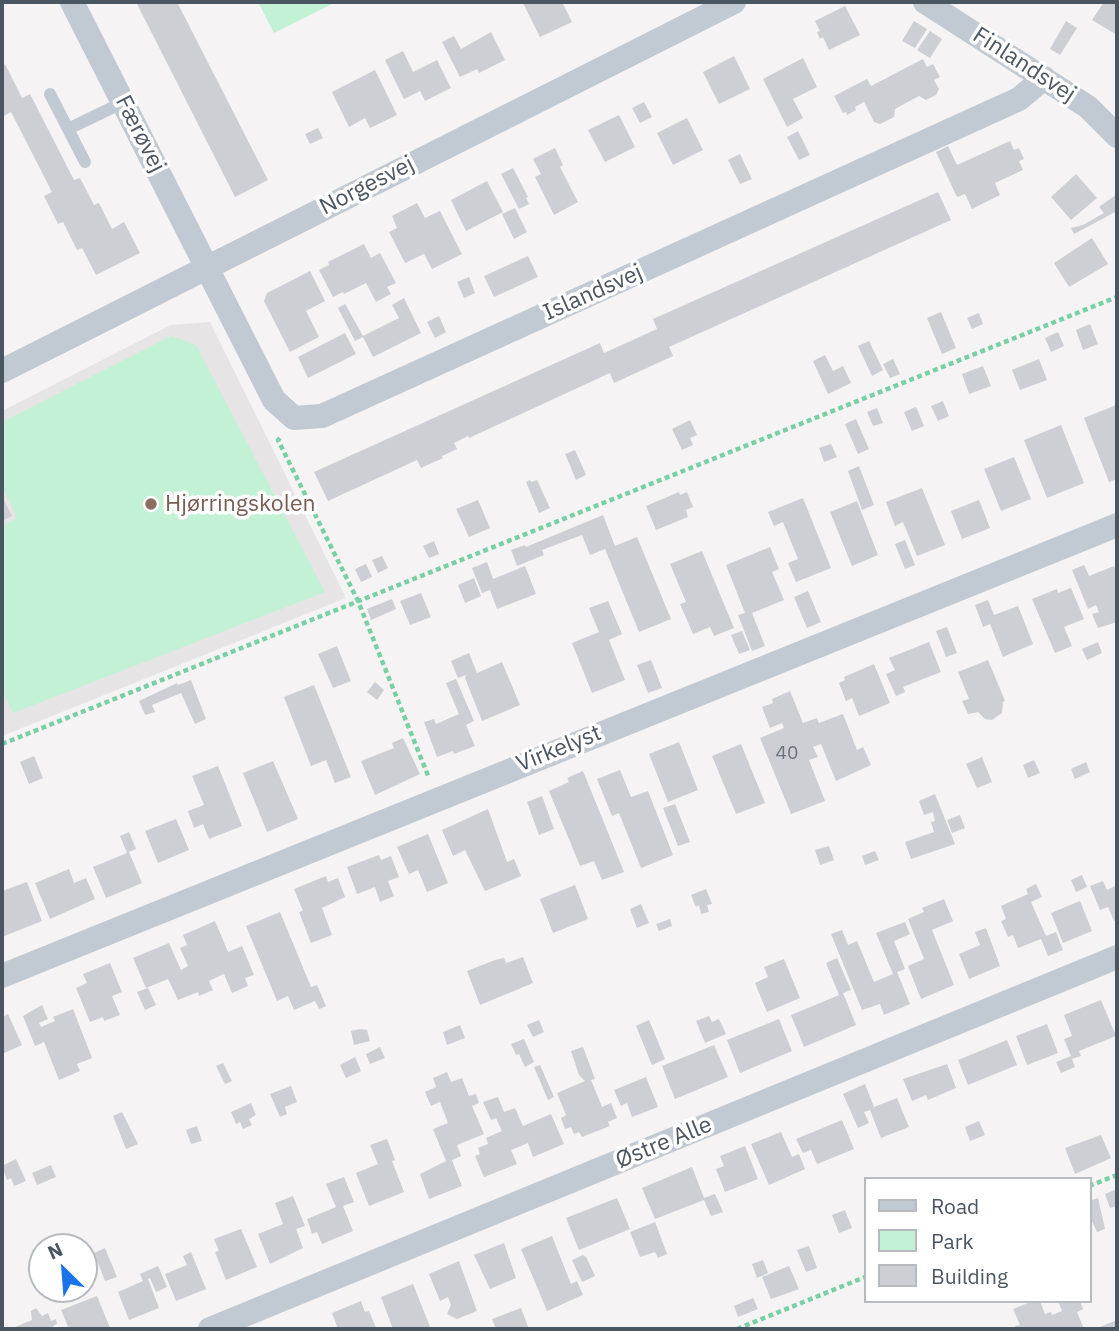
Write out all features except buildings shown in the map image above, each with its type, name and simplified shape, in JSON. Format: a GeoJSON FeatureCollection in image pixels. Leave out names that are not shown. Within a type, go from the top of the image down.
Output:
{"type":"FeatureCollection","features":[{"type":"Feature","properties":{"kind":"street","name":"Færøvej"},"geometry":{"type":"LineString","coordinates":[[72,2],[208,266]]}},
{"type":"Feature","properties":{"kind":"street","name":"Norgesvej"},"geometry":{"type":"LineString","coordinates":[[2,371],[734,2]]}},
{"type":"Feature","properties":{"kind":"street","name":"Finlandsvej"},"geometry":{"type":"LineString","coordinates":[[925,2],[1088,107],[1117,136]]}},
{"type":"Feature","properties":{"kind":"street","name":"Islandsvej"},"geometry":{"type":"LineString","coordinates":[[294,418],[322,416],[1019,99],[1044,78]]}},
{"type":"Feature","properties":{"kind":"street"},"geometry":{"type":"LineString","coordinates":[[208,266],[274,400],[294,418]]}},
{"type":"Feature","properties":{"kind":"street","name":"Virkelyst"},"geometry":{"type":"LineString","coordinates":[[2,976],[1117,525]]}},
{"type":"Feature","properties":{"kind":"street","name":"Østre Alle"},"geometry":{"type":"LineString","coordinates":[[210,1329],[1117,957]]}},
{"type":"Feature","properties":{"kind":"lane"},"geometry":{"type":"LineString","coordinates":[[50,94],[85,162]]}},
{"type":"Feature","properties":{"kind":"lane"},"geometry":{"type":"LineString","coordinates":[[68,129],[124,102]]}},
{"type":"Feature","properties":{"kind":"path"},"geometry":{"type":"LineString","coordinates":[[2,744],[1117,297]]}},
{"type":"Feature","properties":{"kind":"path"},"geometry":{"type":"LineString","coordinates":[[294,418],[278,440],[358,601],[437,798]]}},
{"type":"Feature","properties":{"kind":"path"},"geometry":{"type":"LineString","coordinates":[[1091,1185],[1117,1175]]}},
{"type":"Feature","properties":{"kind":"path"},"geometry":{"type":"LineString","coordinates":[[737,1329],[864,1277]]}},
{"type":"Feature","properties":{"kind":"shaded area","name":"Hjørringskolen"},"geometry":{"type":"Polygon","coordinates":[[[210,322],[346,598],[2,736],[2,411],[171,325],[210,322]]]}},
{"type":"Feature","properties":{"kind":"green space"},"geometry":{"type":"Polygon","coordinates":[[[258,2],[336,2],[274,33],[258,2]]]}},
{"type":"Feature","properties":{"kind":"green space","name":"Hjørringskolen"},"geometry":{"type":"Polygon","coordinates":[[[171,336],[196,345],[325,592],[13,713],[2,690],[2,526],[17,518],[2,486],[2,422],[171,336]]]}},
{"type":"Feature","properties":{"kind":"place","name":"Hjørringskolen"},"geometry":{"type":"Point","coordinates":[151,504]}}]}
